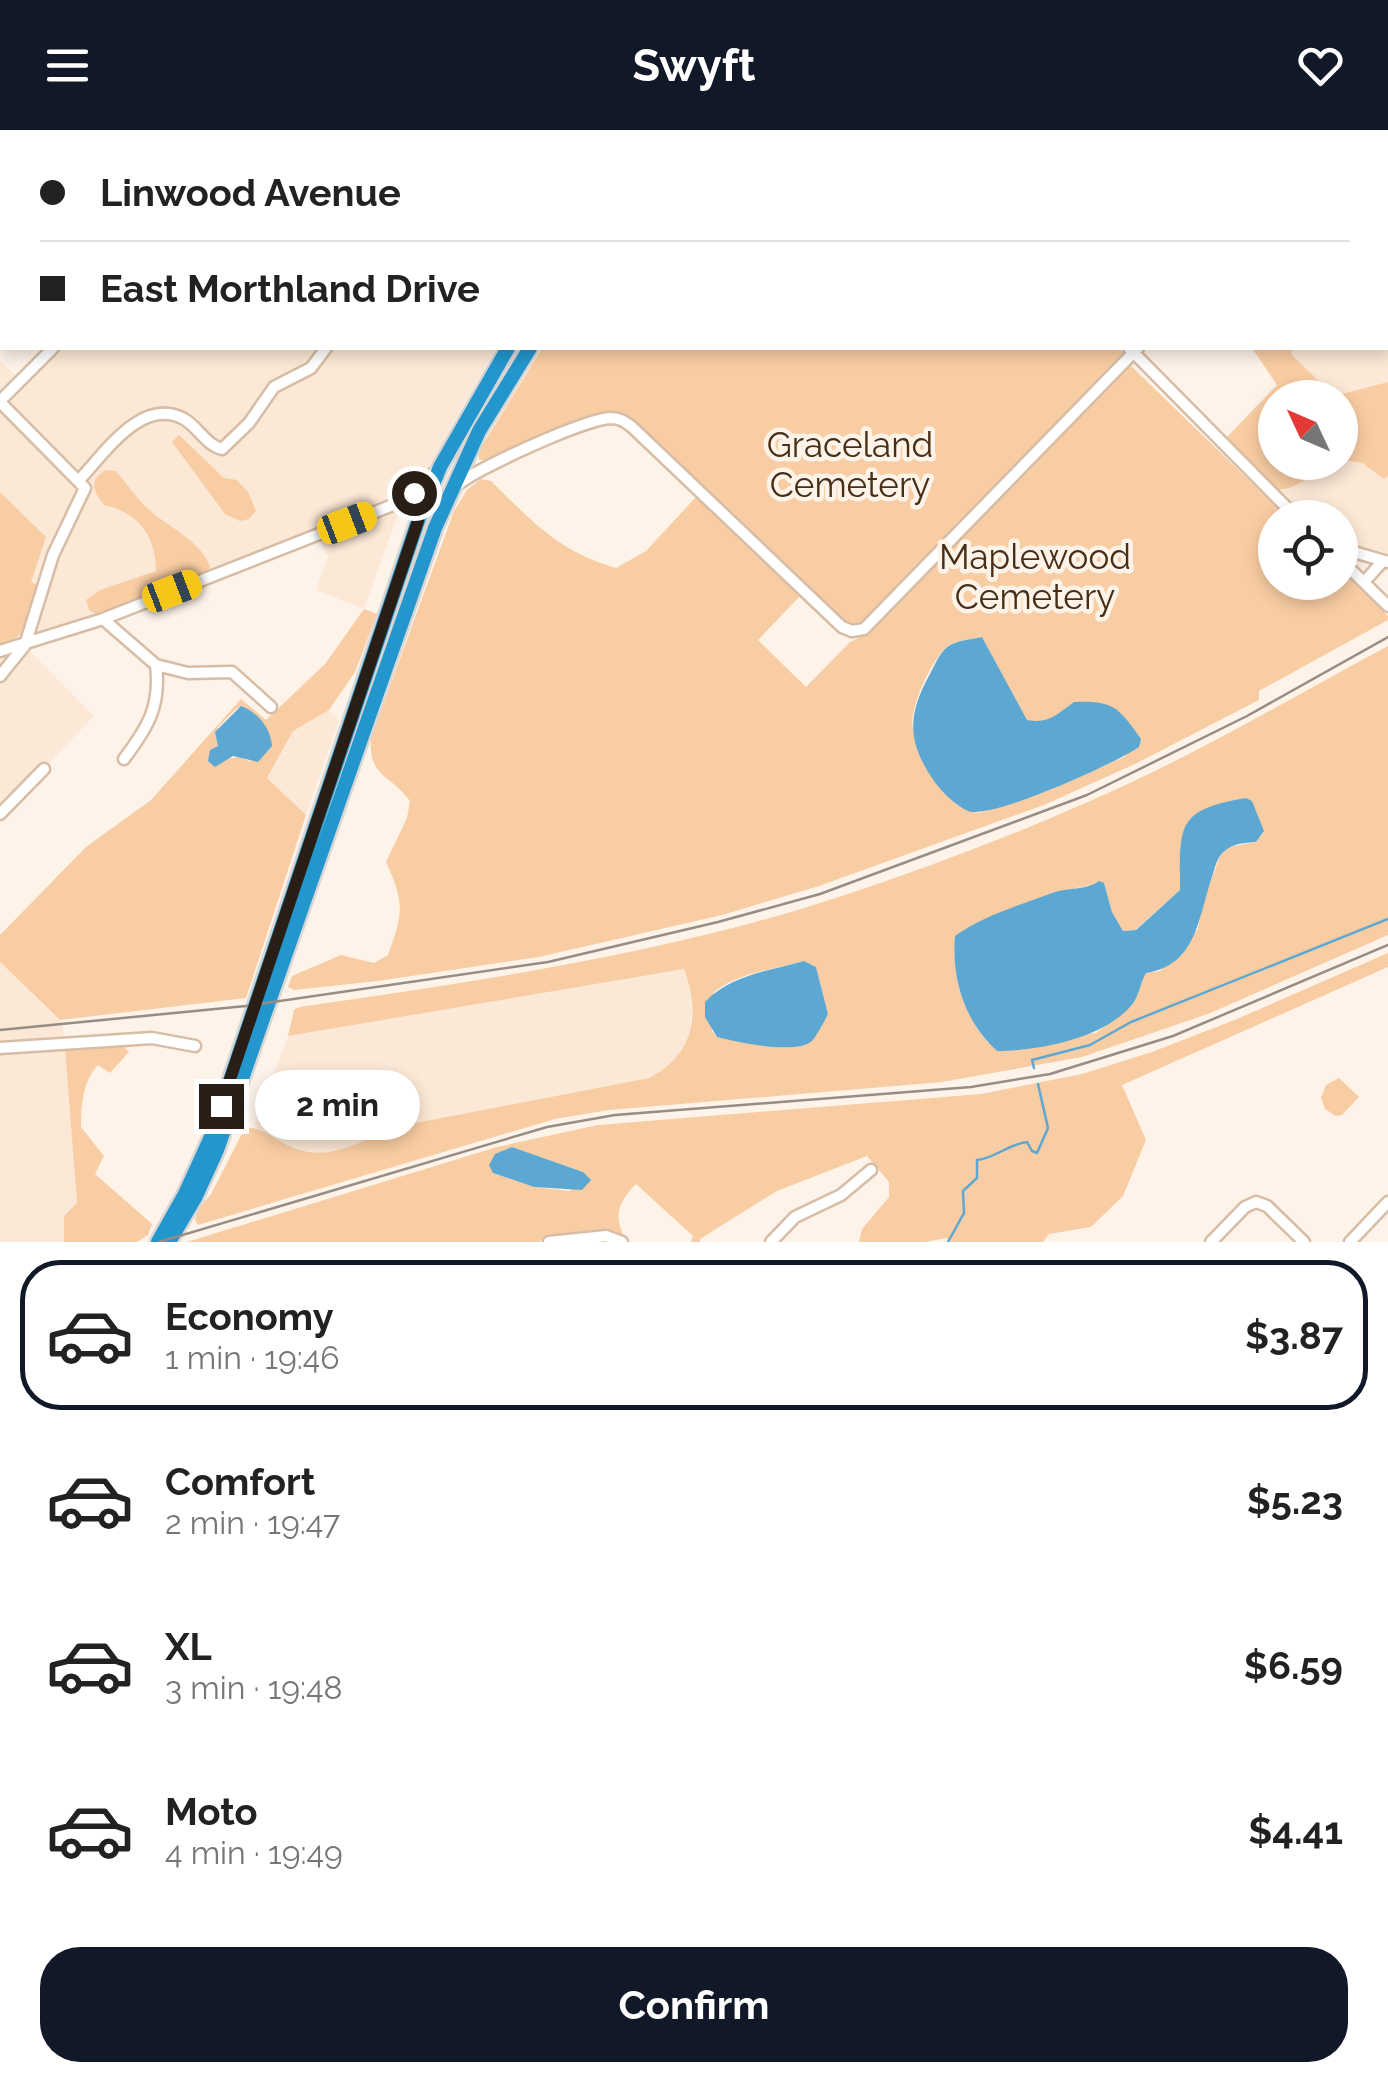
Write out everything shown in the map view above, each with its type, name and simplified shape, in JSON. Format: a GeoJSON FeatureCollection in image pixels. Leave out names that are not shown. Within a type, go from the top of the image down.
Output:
{"type":"FeatureCollection","features":[{"type":"Feature","properties":{"kind":"highway"},"geometry":{"type":"LineString","coordinates":[[158,1242],[186,1194],[211,1137],[418,521],[440,466],[507,350]]}},
{"type":"Feature","properties":{"kind":"highway"},"geometry":{"type":"LineString","coordinates":[[169,1242],[218,1150],[450,492],[469,449],[529,350]]}},
{"type":"Feature","properties":{"kind":"street"},"geometry":{"type":"LineString","coordinates":[[0,676],[24,646],[52,558],[84,493],[80,479],[0,402],[50,350]]}},
{"type":"Feature","properties":{"kind":"street"},"geometry":{"type":"LineString","coordinates":[[80,479],[135,424],[153,414],[182,418],[212,445],[222,448],[249,423],[274,387],[311,368],[324,350]]}},
{"type":"Feature","properties":{"kind":"street"},"geometry":{"type":"LineString","coordinates":[[450,492],[488,465],[594,422],[618,419],[842,627],[864,629],[1133,350]]}},
{"type":"Feature","properties":{"kind":"street"},"geometry":{"type":"LineString","coordinates":[[1135,350],[1280,500]]}},
{"type":"Feature","properties":{"kind":"street"},"geometry":{"type":"LineString","coordinates":[[469,449],[475,461],[488,465]]}},
{"type":"Feature","properties":{"kind":"street"},"geometry":{"type":"LineString","coordinates":[[0,652],[103,619],[398,503],[422,486],[440,466]]}},
{"type":"Feature","properties":{"kind":"street"},"geometry":{"type":"LineString","coordinates":[[398,503],[412,507],[418,521]]}},
{"type":"Feature","properties":{"kind":"street"},"geometry":{"type":"LineString","coordinates":[[1358,554],[1385,562],[1364,582]]}},
{"type":"Feature","properties":{"kind":"street"},"geometry":{"type":"LineString","coordinates":[[1358,576],[1388,606]]}},
{"type":"Feature","properties":{"kind":"street"},"geometry":{"type":"LineString","coordinates":[[103,619],[156,665],[188,673],[232,672],[271,707]]}},
{"type":"Feature","properties":{"kind":"street"},"geometry":{"type":"LineString","coordinates":[[124,758],[155,712],[156,665]]}},
{"type":"Feature","properties":{"kind":"street"},"geometry":{"type":"LineString","coordinates":[[0,814],[44,770]]}},
{"type":"Feature","properties":{"kind":"street"},"geometry":{"type":"LineString","coordinates":[[0,1048],[152,1038],[196,1046]]}},
{"type":"Feature","properties":{"kind":"street"},"geometry":{"type":"LineString","coordinates":[[771,1242],[794,1217],[841,1195],[870,1170]]}},
{"type":"Feature","properties":{"kind":"street"},"geometry":{"type":"LineString","coordinates":[[1211,1242],[1247,1205],[1256,1202],[1267,1206],[1304,1242]]}},
{"type":"Feature","properties":{"kind":"street"},"geometry":{"type":"LineString","coordinates":[[1350,1242],[1388,1202]]}},
{"type":"Feature","properties":{"kind":"street"},"geometry":{"type":"LineString","coordinates":[[550,1242],[606,1236],[622,1242]]}},
{"type":"Feature","properties":{"kind":"shaded area"},"geometry":{"type":"Polygon","coordinates":[[[51,350],[495,350],[417,487],[398,503],[25,646],[94,716],[0,814],[0,361],[21,380],[51,350]]]}},
{"type":"Feature","properties":{"kind":"shaded area"},"geometry":{"type":"Polygon","coordinates":[[[1291,350],[1388,350],[1388,382],[1358,390],[1358,380],[1317,380],[1291,355],[1291,350]]]}},
{"type":"Feature","properties":{"kind":"shaded area"},"geometry":{"type":"Polygon","coordinates":[[[1358,462],[1384,479],[1388,476],[1388,558],[1358,549],[1358,500],[1286,500],[1276,490],[1306,480],[1358,480],[1358,462]]]}},
{"type":"Feature","properties":{"kind":"shaded area"},"geometry":{"type":"Polygon","coordinates":[[[401,506],[364,609],[316,590],[328,557],[319,539],[401,506]]]}},
{"type":"Feature","properties":{"kind":"shaded area"},"geometry":{"type":"Polygon","coordinates":[[[329,710],[339,721],[306,815],[267,778],[293,731],[329,710]]]}},
{"type":"Feature","properties":{"kind":"shaded area"},"geometry":{"type":"Polygon","coordinates":[[[0,962],[63,1024],[77,1204],[64,1242],[0,1242],[0,962]]]}},
{"type":"Feature","properties":{"kind":"shaded area"},"geometry":{"type":"Polygon","coordinates":[[[685,968],[692,993],[691,1026],[684,1051],[667,1069],[649,1078],[384,1129],[357,1146],[328,1154],[293,1149],[254,1126],[288,1036],[685,968]]]}},
{"type":"Feature","properties":{"kind":"green space","name":"Graceland Cemetery"},"geometry":{"type":"Polygon","coordinates":[[[541,350],[1124,353],[867,621],[851,626],[841,621],[622,414],[604,414],[486,462],[479,459],[479,451],[541,350]]]}},
{"type":"Feature","properties":{"kind":"green space"},"geometry":{"type":"Polygon","coordinates":[[[1253,350],[1291,350],[1318,380],[1274,380],[1253,350]]]}},
{"type":"Feature","properties":{"kind":"green space","name":"Maplewood Cemetery"},"geometry":{"type":"Polygon","coordinates":[[[1129,364],[1269,500],[1258,500],[1258,600],[1358,600],[1358,587],[1388,616],[1388,620],[1259,691],[1259,700],[1135,764],[1044,805],[819,886],[722,915],[539,957],[378,981],[294,990],[288,987],[292,976],[341,955],[374,963],[388,955],[400,909],[386,862],[407,818],[410,801],[377,768],[371,738],[454,511],[467,490],[481,479],[491,481],[562,544],[616,568],[646,551],[696,497],[801,595],[758,640],[806,687],[850,642],[866,634],[1129,364]],[[982,637],[944,649],[924,682],[912,719],[918,739],[949,791],[964,807],[979,813],[1052,789],[1126,756],[1055,719],[1042,723],[1027,721],[982,637]]]}},
{"type":"Feature","properties":{"kind":"green space"},"geometry":{"type":"Polygon","coordinates":[[[1388,382],[1388,476],[1384,479],[1358,462],[1358,390],[1388,382]]]}},
{"type":"Feature","properties":{"kind":"green space"},"geometry":{"type":"Polygon","coordinates":[[[1258,405],[1258,473],[1224,440],[1258,405]]]}},
{"type":"Feature","properties":{"kind":"green space"},"geometry":{"type":"Polygon","coordinates":[[[179,435],[224,478],[237,480],[248,492],[256,511],[249,519],[240,521],[225,514],[172,442],[179,435]]]}},
{"type":"Feature","properties":{"kind":"green space"},"geometry":{"type":"Polygon","coordinates":[[[106,470],[116,471],[147,508],[199,549],[210,567],[205,574],[96,614],[89,610],[86,600],[100,590],[156,571],[153,547],[143,528],[126,513],[104,505],[97,495],[95,482],[106,470]]]}},
{"type":"Feature","properties":{"kind":"green space"},"geometry":{"type":"Polygon","coordinates":[[[1266,480],[1304,480],[1284,489],[1276,490],[1266,480]]]}},
{"type":"Feature","properties":{"kind":"green space"},"geometry":{"type":"Polygon","coordinates":[[[0,492],[46,537],[31,582],[38,585],[28,622],[18,636],[0,645],[0,492]]]}},
{"type":"Feature","properties":{"kind":"green space"},"geometry":{"type":"Polygon","coordinates":[[[364,609],[377,614],[355,672],[329,710],[293,731],[267,778],[306,815],[246,998],[60,1020],[0,962],[0,935],[86,847],[151,800],[241,699],[266,720],[325,664],[364,609]],[[238,707],[218,727],[218,746],[210,750],[227,759],[239,757],[251,762],[238,707]]]}},
{"type":"Feature","properties":{"kind":"green space"},"geometry":{"type":"Polygon","coordinates":[[[1388,646],[1388,935],[1208,1014],[1082,1057],[942,1082],[609,1110],[555,1119],[198,1225],[195,1220],[245,1128],[259,1130],[294,1148],[321,1153],[346,1148],[384,1129],[649,1078],[676,1058],[690,1032],[692,1017],[684,969],[288,1036],[294,1010],[299,1007],[503,976],[640,950],[839,897],[999,839],[1117,789],[1388,646]],[[1264,832],[1180,851],[1180,890],[1135,930],[1123,931],[1112,912],[1104,883],[1054,892],[955,936],[955,965],[961,992],[988,1043],[1096,1033],[1134,1002],[1146,973],[1160,971],[1198,929],[1203,902],[1220,856],[1229,847],[1256,842],[1264,832]],[[804,961],[745,976],[714,992],[712,1031],[717,1037],[752,1044],[803,1046],[828,1014],[816,967],[804,961]]]}},
{"type":"Feature","properties":{"kind":"green space"},"geometry":{"type":"Polygon","coordinates":[[[1388,953],[1388,967],[1122,1085],[1146,1140],[1123,1196],[1091,1227],[1049,1234],[1043,1242],[951,1242],[946,1238],[925,1242],[859,1242],[862,1229],[889,1197],[889,1182],[867,1156],[777,1191],[700,1242],[691,1242],[693,1236],[636,1184],[619,1211],[626,1242],[598,1242],[593,1232],[539,1242],[187,1242],[497,1147],[598,1125],[981,1094],[1082,1074],[1237,1019],[1388,953]],[[512,1147],[493,1173],[534,1187],[570,1191],[583,1172],[512,1147]]]}},
{"type":"Feature","properties":{"kind":"green space"},"geometry":{"type":"Polygon","coordinates":[[[121,1044],[129,1052],[110,1073],[98,1065],[89,1078],[82,1102],[81,1127],[104,1156],[95,1174],[152,1224],[148,1235],[137,1242],[64,1242],[64,1216],[77,1203],[65,1049],[121,1044]]]}},
{"type":"Feature","properties":{"kind":"green space"},"geometry":{"type":"Polygon","coordinates":[[[1339,1078],[1359,1097],[1342,1115],[1336,1116],[1325,1109],[1321,1098],[1326,1085],[1339,1078]]]}},
{"type":"Feature","properties":{"kind":"water"},"geometry":{"type":"Polygon","coordinates":[[[982,637],[1027,720],[1047,719],[1074,702],[1107,705],[1121,713],[1133,728],[1141,739],[1139,747],[1081,777],[1026,799],[981,811],[968,811],[958,805],[925,767],[915,741],[914,716],[922,689],[944,650],[982,637]]]}},
{"type":"Feature","properties":{"kind":"water"},"geometry":{"type":"Polygon","coordinates":[[[241,706],[262,722],[272,746],[258,762],[233,756],[215,767],[208,761],[210,750],[218,746],[215,732],[241,706]]]}},
{"type":"Feature","properties":{"kind":"water"},"geometry":{"type":"Polygon","coordinates":[[[1246,798],[1252,801],[1264,831],[1256,842],[1233,846],[1220,855],[1186,950],[1163,968],[1146,973],[1134,1002],[1107,1025],[1052,1045],[997,1051],[976,1027],[962,999],[955,968],[955,936],[1015,907],[1099,881],[1104,883],[1112,912],[1123,931],[1136,930],[1180,890],[1182,835],[1194,815],[1246,798]]]}},
{"type":"Feature","properties":{"kind":"water"},"geometry":{"type":"Polygon","coordinates":[[[804,961],[816,967],[828,1014],[812,1041],[780,1047],[717,1037],[705,1017],[705,1002],[715,993],[751,975],[804,961]]]}},
{"type":"Feature","properties":{"kind":"water"},"geometry":{"type":"Polygon","coordinates":[[[512,1147],[583,1172],[591,1180],[582,1190],[534,1187],[493,1173],[489,1165],[495,1154],[512,1147]]]}},
{"type":"Feature","properties":{"kind":"waterway"},"geometry":{"type":"LineString","coordinates":[[1034,1068],[1032,1060],[1090,1045],[1131,1022],[1388,919]]}},
{"type":"Feature","properties":{"kind":"waterway"},"geometry":{"type":"LineString","coordinates":[[948,1242],[964,1213],[963,1191],[977,1178],[977,1160],[1027,1142],[1037,1153],[1048,1128],[1038,1084]]}},
{"type":"Feature","properties":{"kind":"railway"},"geometry":{"type":"LineString","coordinates":[[0,1030],[246,1006],[548,962],[820,894],[1087,795],[1247,716],[1388,637]]}},
{"type":"Feature","properties":{"kind":"railway"},"geometry":{"type":"LineString","coordinates":[[159,1242],[547,1127],[615,1115],[971,1087],[1050,1074],[1173,1036],[1388,945]]}},
{"type":"Feature","properties":{"kind":"route"},"geometry":{"type":"LineString","coordinates":[[221,1106],[418,521],[412,507],[398,503],[414,493]]}}]}
